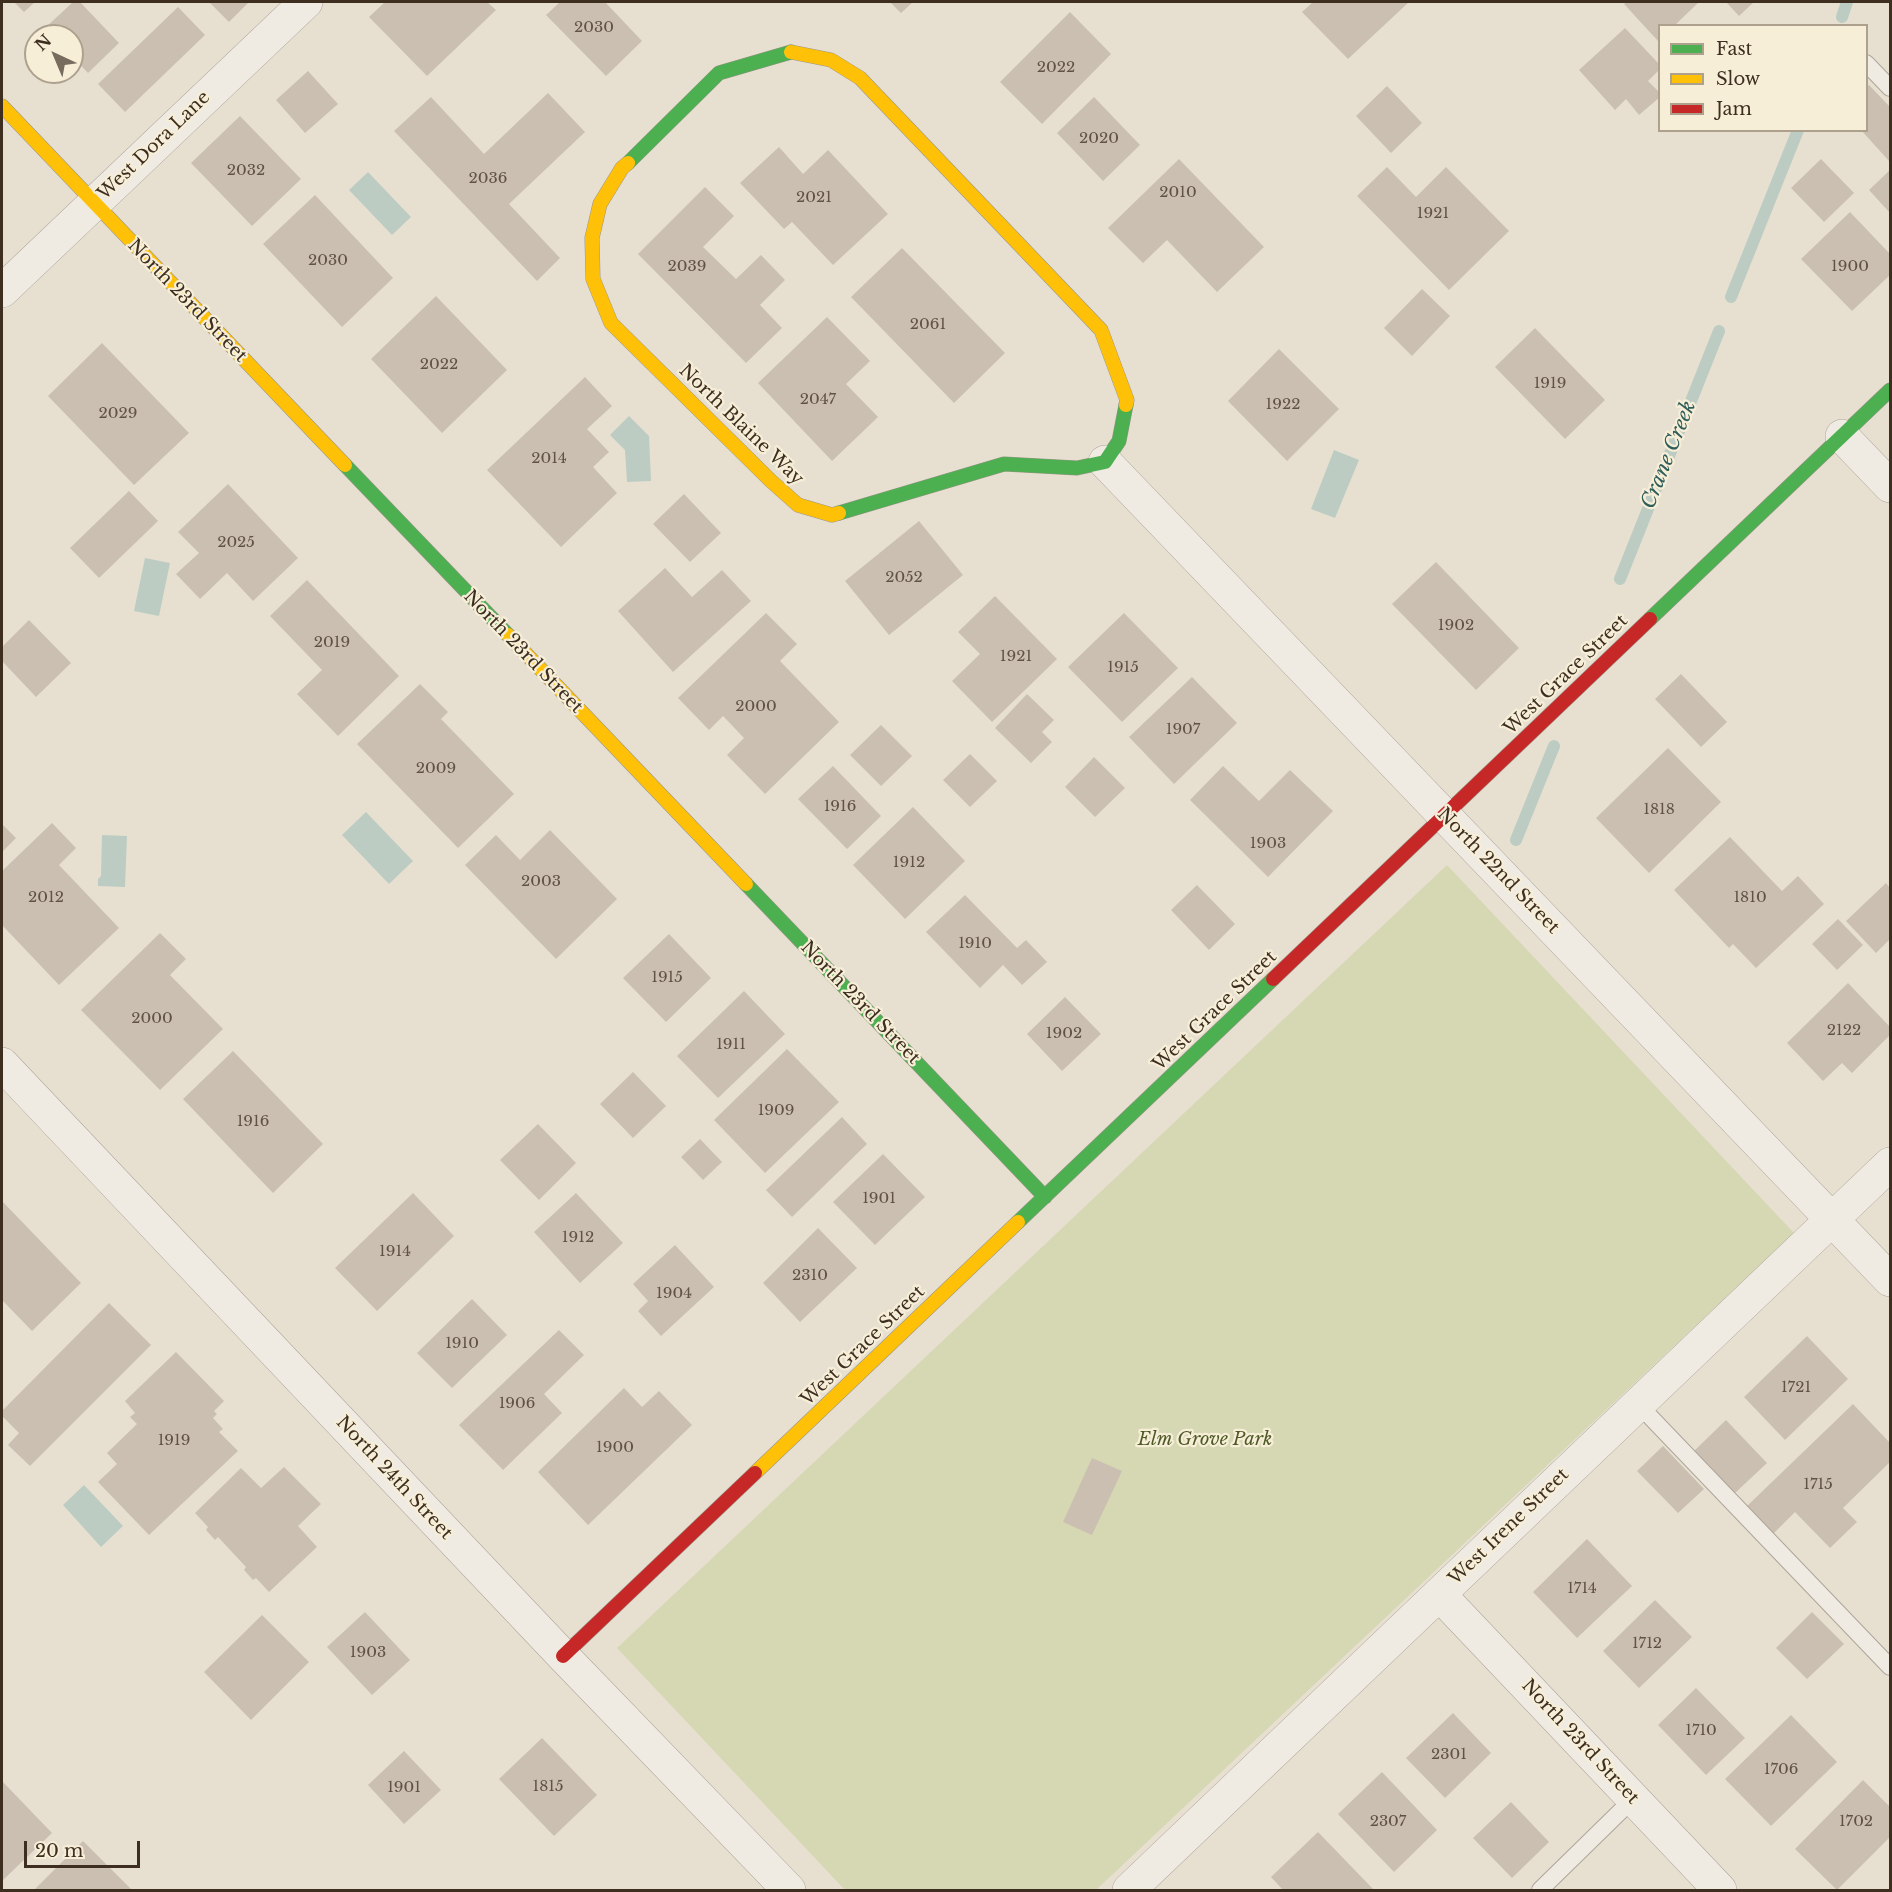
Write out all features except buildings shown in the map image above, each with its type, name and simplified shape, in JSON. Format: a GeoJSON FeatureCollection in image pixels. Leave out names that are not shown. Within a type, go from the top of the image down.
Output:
{"type":"FeatureCollection","features":[{"type":"Feature","properties":{"kind":"street","name":"West Dora Lane"},"geometry":{"type":"LineString","coordinates":[[2,291],[301,3]]}},
{"type":"Feature","properties":{"kind":"street","name":"North Blaine Way"},"geometry":{"type":"LineString","coordinates":[[791,52],[831,60],[860,78],[1101,330],[1127,400],[1119,441],[1105,462],[1077,468],[1004,464],[832,514],[798,505],[610,323],[593,279],[592,238],[600,204],[622,168],[719,73],[791,52]]}},
{"type":"Feature","properties":{"kind":"street","name":"North 23rd Street"},"geometry":{"type":"LineString","coordinates":[[2,106],[1046,1197]]}},
{"type":"Feature","properties":{"kind":"street","name":"West Grace Street"},"geometry":{"type":"LineString","coordinates":[[563,1656],[1890,390]]}},
{"type":"Feature","properties":{"kind":"street"},"geometry":{"type":"LineString","coordinates":[[1842,436],[1890,486]]}},
{"type":"Feature","properties":{"kind":"street","name":"North 22nd Street"},"geometry":{"type":"LineString","coordinates":[[1105,462],[1890,1280]]}},
{"type":"Feature","properties":{"kind":"street","name":"North 24th Street"},"geometry":{"type":"LineString","coordinates":[[6,1078],[789,1890]]}},
{"type":"Feature","properties":{"kind":"street","name":"West Irene Street"},"geometry":{"type":"LineString","coordinates":[[1129,1890],[1890,1164]]}},
{"type":"Feature","properties":{"kind":"street","name":"North 23rd Street"},"geometry":{"type":"LineString","coordinates":[[1439,1594],[1720,1890]]}},
{"type":"Feature","properties":{"kind":"lane"},"geometry":{"type":"LineString","coordinates":[[1868,65],[1890,88]]}},
{"type":"Feature","properties":{"kind":"lane"},"geometry":{"type":"LineString","coordinates":[[1638,1404],[1890,1667]]}},
{"type":"Feature","properties":{"kind":"lane"},"geometry":{"type":"LineString","coordinates":[[1539,1890],[1633,1799]]}},
{"type":"Feature","properties":{"kind":"green space","name":"Elm Grove Park"},"geometry":{"type":"Polygon","coordinates":[[[1447,865],[1794,1233],[1096,1890],[845,1890],[617,1648],[1447,865]]]}},
{"type":"Feature","properties":{"kind":"shaded area"},"geometry":{"type":"Polygon","coordinates":[[[368,172],[411,217],[392,235],[349,190],[368,172]]]}},
{"type":"Feature","properties":{"kind":"shaded area"},"geometry":{"type":"Polygon","coordinates":[[[629,416],[649,436],[651,481],[627,482],[625,450],[610,435],[629,416]]]}},
{"type":"Feature","properties":{"kind":"shaded area"},"geometry":{"type":"Polygon","coordinates":[[[1334,450],[1359,460],[1335,518],[1311,509],[1334,450]]]}},
{"type":"Feature","properties":{"kind":"shaded area"},"geometry":{"type":"Polygon","coordinates":[[[145,558],[170,563],[159,616],[134,611],[145,558]]]}},
{"type":"Feature","properties":{"kind":"shaded area"},"geometry":{"type":"Polygon","coordinates":[[[366,812],[413,861],[389,884],[342,835],[366,812]]]}},
{"type":"Feature","properties":{"kind":"shaded area"},"geometry":{"type":"Polygon","coordinates":[[[102,835],[127,836],[125,887],[98,886],[98,879],[101,876],[102,835]]]}},
{"type":"Feature","properties":{"kind":"shaded area"},"geometry":{"type":"Polygon","coordinates":[[[84,1485],[123,1526],[101,1547],[63,1505],[84,1485]]]}},
{"type":"Feature","properties":{"kind":"waterway","name":"Crane Creek"},"geometry":{"type":"LineString","coordinates":[[1842,17],[1847,2]]}},
{"type":"Feature","properties":{"kind":"waterway","name":"Crane Creek"},"geometry":{"type":"LineString","coordinates":[[1731,297],[1797,132]]}},
{"type":"Feature","properties":{"kind":"waterway","name":"Crane Creek"},"geometry":{"type":"LineString","coordinates":[[1620,579],[1719,331]]}},
{"type":"Feature","properties":{"kind":"waterway","name":"Crane Creek"},"geometry":{"type":"LineString","coordinates":[[1516,840],[1554,746]]}},
{"type":"Feature","properties":{"kind":"traffic: fast"},"geometry":{"type":"LineString","coordinates":[[628,163],[719,73],[791,52]]}},
{"type":"Feature","properties":{"kind":"traffic: fast"},"geometry":{"type":"LineString","coordinates":[[1650,619],[1890,390]]}},
{"type":"Feature","properties":{"kind":"traffic: fast"},"geometry":{"type":"LineString","coordinates":[[839,513],[1004,464],[1077,468],[1105,462],[1119,441],[1126,405]]}},
{"type":"Feature","properties":{"kind":"traffic: fast"},"geometry":{"type":"LineString","coordinates":[[345,465],[508,635]]}},
{"type":"Feature","properties":{"kind":"traffic: fast"},"geometry":{"type":"LineString","coordinates":[[746,884],[1045,1197]]}},
{"type":"Feature","properties":{"kind":"traffic: fast"},"geometry":{"type":"LineString","coordinates":[[1018,1222],[1273,979]]}},
{"type":"Feature","properties":{"kind":"traffic: slow"},"geometry":{"type":"LineString","coordinates":[[791,52],[831,60],[860,78],[1101,330],[1127,400],[1126,405]]}},
{"type":"Feature","properties":{"kind":"traffic: slow"},"geometry":{"type":"LineString","coordinates":[[2,106],[345,465]]}},
{"type":"Feature","properties":{"kind":"traffic: slow"},"geometry":{"type":"LineString","coordinates":[[628,163],[622,168],[600,204],[592,238],[593,279],[611,323],[798,505],[832,515],[839,513]]}},
{"type":"Feature","properties":{"kind":"traffic: slow"},"geometry":{"type":"LineString","coordinates":[[508,635],[746,884]]}},
{"type":"Feature","properties":{"kind":"traffic: slow"},"geometry":{"type":"LineString","coordinates":[[755,1473],[1018,1222]]}},
{"type":"Feature","properties":{"kind":"traffic: jam"},"geometry":{"type":"LineString","coordinates":[[1273,979],[1650,619]]}},
{"type":"Feature","properties":{"kind":"traffic: jam"},"geometry":{"type":"LineString","coordinates":[[563,1656],[755,1473]]}}]}
